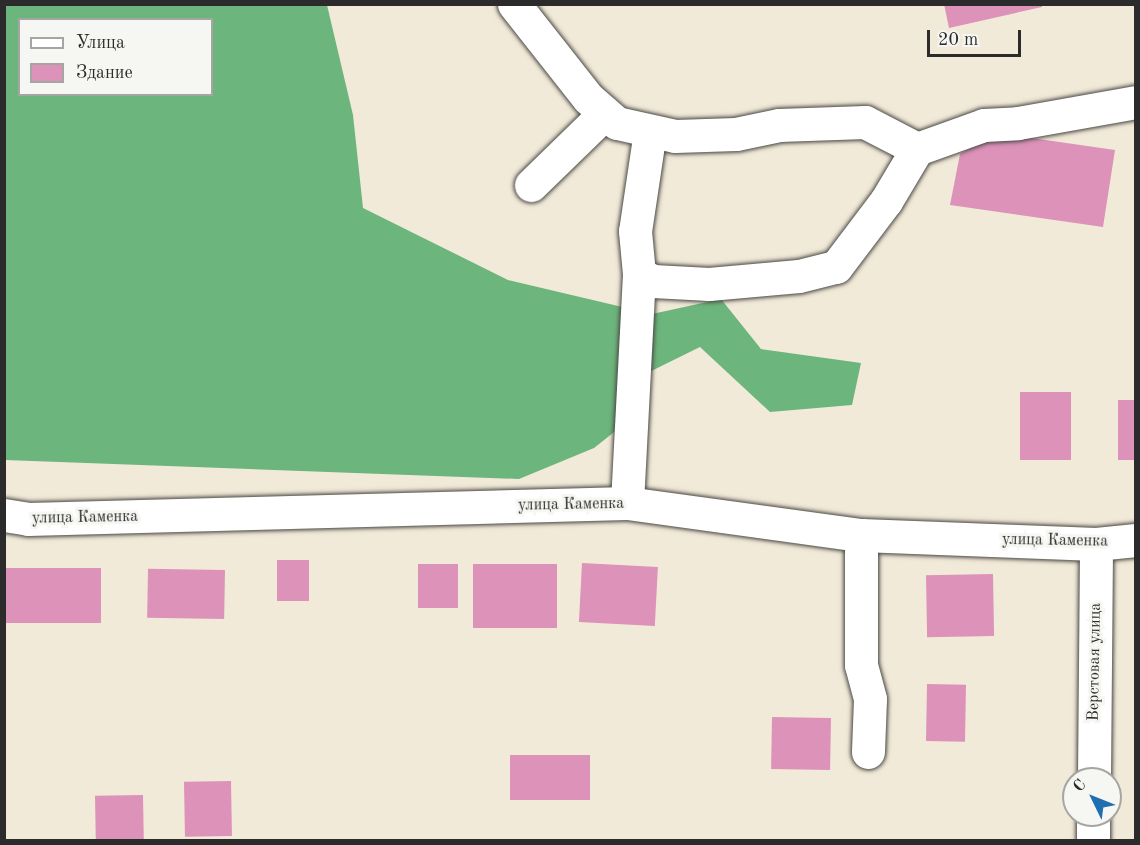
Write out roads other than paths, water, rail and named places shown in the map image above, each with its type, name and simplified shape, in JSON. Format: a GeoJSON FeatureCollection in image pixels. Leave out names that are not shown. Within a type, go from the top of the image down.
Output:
{"type":"FeatureCollection","features":[{"type":"Feature","properties":{"kind":"street"},"geometry":{"type":"LineString","coordinates":[[514,4],[588,98],[617,123],[675,136],[736,134],[779,125],[865,122],[917,149]]}},
{"type":"Feature","properties":{"kind":"street"},"geometry":{"type":"LineString","coordinates":[[639,274],[653,281],[709,284],[799,276],[836,267],[886,201],[917,149],[984,125],[1018,123],[1136,102]]}},
{"type":"Feature","properties":{"kind":"street"},"geometry":{"type":"LineString","coordinates":[[531,185],[605,112]]}},
{"type":"Feature","properties":{"kind":"street"},"geometry":{"type":"LineString","coordinates":[[627,503],[639,274],[634,231],[650,131]]}},
{"type":"Feature","properties":{"kind":"street","name":"улица Каменка"},"geometry":{"type":"LineString","coordinates":[[4,514],[40,519],[627,503],[861,535],[1096,544],[1136,540]]}},
{"type":"Feature","properties":{"kind":"street"},"geometry":{"type":"LineString","coordinates":[[861,535],[861,665],[870,699],[868,752]]}},
{"type":"Feature","properties":{"kind":"street","name":"Верстовая улица"},"geometry":{"type":"LineString","coordinates":[[1094,767],[1096,544]]}}]}
